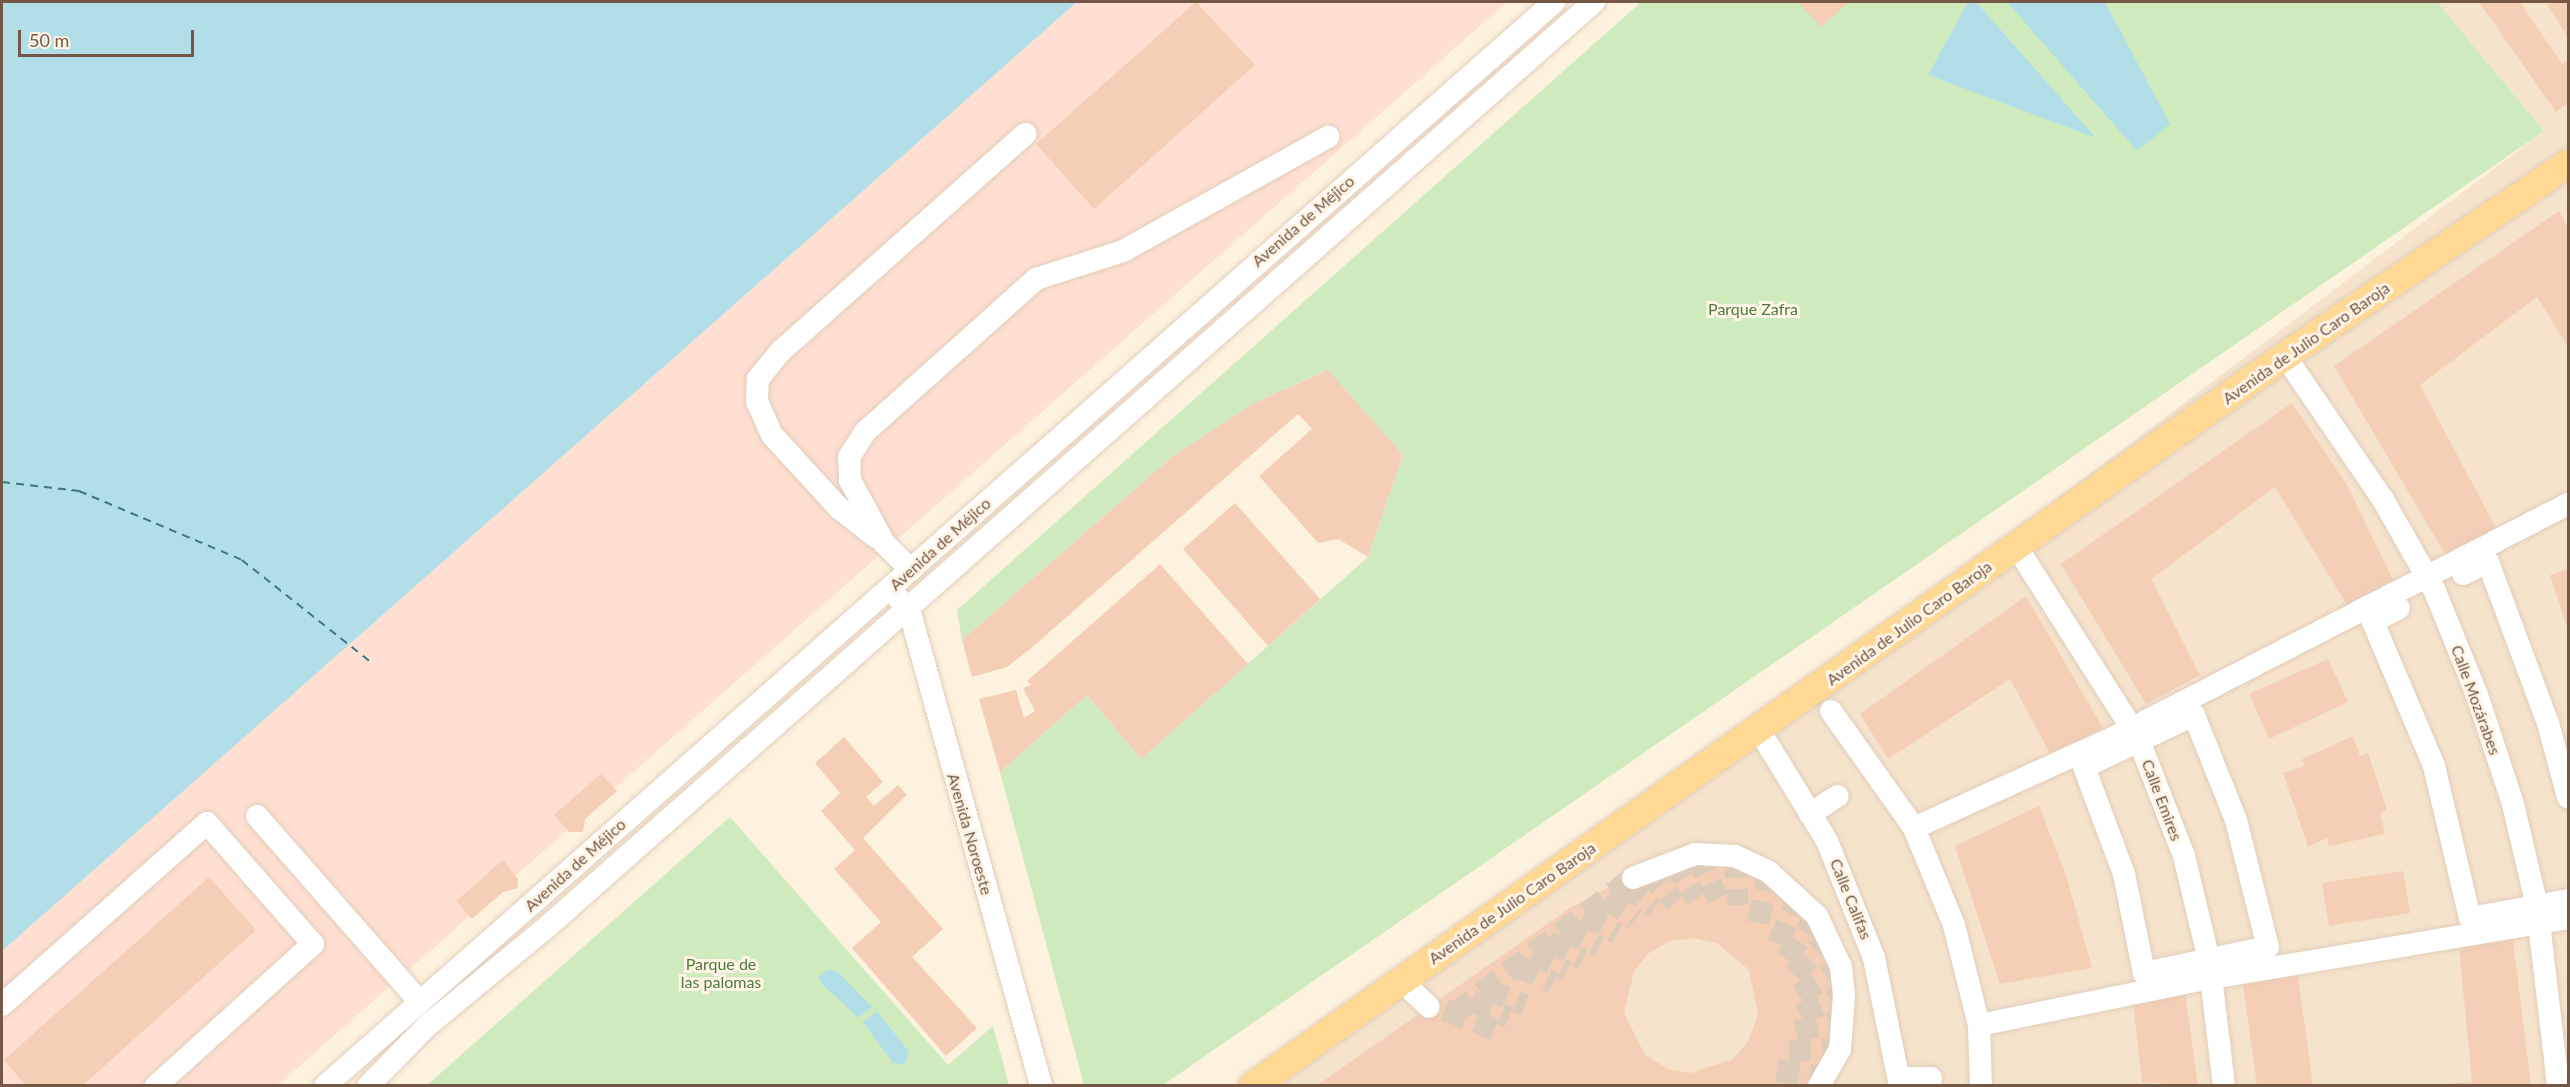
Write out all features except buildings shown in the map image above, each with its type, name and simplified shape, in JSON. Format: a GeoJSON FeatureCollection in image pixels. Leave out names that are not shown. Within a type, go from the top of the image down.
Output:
{"type":"FeatureCollection","features":[{"type":"Feature","properties":{"kind":"main road","name":"Avenida de Julio Caro Baroja"},"geometry":{"type":"LineString","coordinates":[[1253,1086],[2285,356],[2566,170]]}},
{"type":"Feature","properties":{"kind":"street","name":"Avenida de Méjico"},"geometry":{"type":"LineString","coordinates":[[324,1086],[1554,2]]}},
{"type":"Feature","properties":{"kind":"street","name":"Avenida de Méjico"},"geometry":{"type":"LineString","coordinates":[[368,1086],[428,1025],[909,609],[1594,2]]}},
{"type":"Feature","properties":{"kind":"street"},"geometry":{"type":"LineString","coordinates":[[911,570],[884,543],[839,508],[772,435],[758,402],[758,379],[781,351],[1025,134]]}},
{"type":"Feature","properties":{"kind":"street"},"geometry":{"type":"LineString","coordinates":[[884,543],[848,470],[854,444],[891,406],[1036,279],[1123,251],[1328,137]]}},
{"type":"Feature","properties":{"kind":"street","name":"Calle Mozárabes"},"geometry":{"type":"LineString","coordinates":[[2285,356],[2376,489],[2430,584],[2513,804],[2538,914],[2558,1086]]}},
{"type":"Feature","properties":{"kind":"street"},"geometry":{"type":"LineString","coordinates":[[1914,828],[2136,733],[2430,584],[2568,504]]}},
{"type":"Feature","properties":{"kind":"street","name":"Calle Emires"},"geometry":{"type":"LineString","coordinates":[[2016,546],[2136,733],[2184,856],[2210,969],[2224,1086]]}},
{"type":"Feature","properties":{"kind":"street"},"geometry":{"type":"LineString","coordinates":[[2568,797],[2548,723],[2488,562],[2430,584],[2373,622],[2434,766],[2470,918],[2538,914],[2568,918]]}},
{"type":"Feature","properties":{"kind":"street","name":"Avenida Noroeste"},"geometry":{"type":"LineString","coordinates":[[890,589],[909,609],[1041,1086]]}},
{"type":"Feature","properties":{"kind":"street"},"geometry":{"type":"LineString","coordinates":[[1831,711],[1914,828],[1954,925],[1979,1025],[1980,1086]]}},
{"type":"Feature","properties":{"kind":"street"},"geometry":{"type":"LineString","coordinates":[[2194,715],[2236,820],[2268,947],[2210,969],[2144,973],[2124,874],[2084,767],[2136,733],[2194,715]]}},
{"type":"Feature","properties":{"kind":"street","name":"Calle Califas"},"geometry":{"type":"LineString","coordinates":[[1759,730],[1810,814],[1874,958],[1899,1082]]}},
{"type":"Feature","properties":{"kind":"street"},"geometry":{"type":"LineString","coordinates":[[1810,814],[1838,796]]}},
{"type":"Feature","properties":{"kind":"street"},"geometry":{"type":"LineString","coordinates":[[257,816],[420,1002]]}},
{"type":"Feature","properties":{"kind":"street"},"geometry":{"type":"LineString","coordinates":[[2,1005],[207,823],[313,944],[156,1086]]}},
{"type":"Feature","properties":{"kind":"street"},"geometry":{"type":"LineString","coordinates":[[1633,878],[1695,854],[1735,856],[1769,872],[1817,916],[1841,967],[1844,995],[1840,1049],[1819,1086]]}},
{"type":"Feature","properties":{"kind":"street"},"geometry":{"type":"LineString","coordinates":[[1979,1025],[2210,969],[2538,914],[2568,900]]}},
{"type":"Feature","properties":{"kind":"street"},"geometry":{"type":"LineString","coordinates":[[1402,981],[1429,1007]]}},
{"type":"Feature","properties":{"kind":"street"},"geometry":{"type":"LineString","coordinates":[[1899,1082],[1931,1078]]}},
{"type":"Feature","properties":{"kind":"shaded area"},"geometry":{"type":"Polygon","coordinates":[[[1077,2],[1507,2],[278,1085],[2,1085],[2,951],[1077,2]]]}},
{"type":"Feature","properties":{"kind":"shaded area"},"geometry":{"type":"Polygon","coordinates":[[[2437,2],[2568,2],[2568,1085],[1280,1086],[2544,131],[2437,2]]]}},
{"type":"Feature","properties":{"kind":"green space","name":"Parque Zafra"},"geometry":{"type":"Polygon","coordinates":[[[1641,2],[2437,2],[2544,131],[1163,1085],[1084,1085],[1000,772],[1087,695],[1141,759],[1368,557],[1403,455],[1327,370],[1256,402],[1173,456],[962,640],[957,610],[1641,2]]]}},
{"type":"Feature","properties":{"kind":"green space","name":"Parque de las palomas"},"geometry":{"type":"Polygon","coordinates":[[[730,817],[948,1065],[993,1026],[1009,1085],[426,1086],[730,817]]]}},
{"type":"Feature","properties":{"kind":"water"},"geometry":{"type":"Polygon","coordinates":[[[2,2],[1077,2],[2,951],[2,2]]]}},
{"type":"Feature","properties":{"kind":"water"},"geometry":{"type":"Polygon","coordinates":[[[1968,2],[1976,2],[2096,138],[1928,75],[1968,2]]]}},
{"type":"Feature","properties":{"kind":"water"},"geometry":{"type":"Polygon","coordinates":[[[2007,2],[2105,2],[2170,124],[2137,151],[2007,2]]]}},
{"type":"Feature","properties":{"kind":"water"},"geometry":{"type":"Polygon","coordinates":[[[829,969],[838,972],[872,1007],[858,1018],[821,983],[818,977],[829,969]]]}},
{"type":"Feature","properties":{"kind":"water"},"geometry":{"type":"Polygon","coordinates":[[[877,1011],[909,1052],[905,1064],[893,1063],[863,1022],[877,1011]]]}},
{"type":"Feature","properties":{"kind":"ferry route"},"geometry":{"type":"LineString","coordinates":[[2,482],[79,491],[242,560],[372,663]]}},
{"type":"Feature","properties":{"kind":"tunnel"},"geometry":{"type":"LineString","coordinates":[[1695,854],[1718,898]]}},
{"type":"Feature","properties":{"kind":"tunnel"},"geometry":{"type":"LineString","coordinates":[[1735,856],[1738,905]]}},
{"type":"Feature","properties":{"kind":"tunnel"},"geometry":{"type":"LineString","coordinates":[[1671,860],[1697,898]]}},
{"type":"Feature","properties":{"kind":"tunnel"},"geometry":{"type":"LineString","coordinates":[[1645,870],[1675,902]]}},
{"type":"Feature","properties":{"kind":"tunnel"},"geometry":{"type":"LineString","coordinates":[[1758,923],[1769,872]]}},
{"type":"Feature","properties":{"kind":"tunnel"},"geometry":{"type":"LineString","coordinates":[[1455,1013],[1633,878]]}},
{"type":"Feature","properties":{"kind":"tunnel"},"geometry":{"type":"LineString","coordinates":[[1625,884],[1654,908]]}},
{"type":"Feature","properties":{"kind":"tunnel"},"geometry":{"type":"LineString","coordinates":[[1778,944],[1798,897]]}},
{"type":"Feature","properties":{"kind":"tunnel"},"geometry":{"type":"LineString","coordinates":[[1606,898],[1635,919]]}},
{"type":"Feature","properties":{"kind":"tunnel"},"geometry":{"type":"LineString","coordinates":[[1584,915],[1617,933]]}},
{"type":"Feature","properties":{"kind":"tunnel"},"geometry":{"type":"LineString","coordinates":[[1786,959],[1817,916]]}},
{"type":"Feature","properties":{"kind":"tunnel"},"geometry":{"type":"LineString","coordinates":[[1564,930],[1599,947]]}},
{"type":"Feature","properties":{"kind":"tunnel"},"geometry":{"type":"LineString","coordinates":[[1794,975],[1828,939]]}},
{"type":"Feature","properties":{"kind":"tunnel"},"geometry":{"type":"LineString","coordinates":[[1548,942],[1583,959]]}},
{"type":"Feature","properties":{"kind":"tunnel"},"geometry":{"type":"LineString","coordinates":[[1532,954],[1567,972]]}},
{"type":"Feature","properties":{"kind":"tunnel"},"geometry":{"type":"LineString","coordinates":[[1517,966],[1553,983]]}},
{"type":"Feature","properties":{"kind":"tunnel"},"geometry":{"type":"LineString","coordinates":[[1799,995],[1841,967]]}},
{"type":"Feature","properties":{"kind":"tunnel"},"geometry":{"type":"LineString","coordinates":[[1486,989],[1525,1005]]}},
{"type":"Feature","properties":{"kind":"tunnel"},"geometry":{"type":"LineString","coordinates":[[1800,1014],[1844,995]]}},
{"type":"Feature","properties":{"kind":"tunnel"},"geometry":{"type":"LineString","coordinates":[[1471,1001],[1509,1017]]}},
{"type":"Feature","properties":{"kind":"tunnel"},"geometry":{"type":"LineString","coordinates":[[1445,1010],[1494,1029]]}},
{"type":"Feature","properties":{"kind":"tunnel"},"geometry":{"type":"LineString","coordinates":[[1796,1031],[1843,1021]]}},
{"type":"Feature","properties":{"kind":"tunnel"},"geometry":{"type":"LineString","coordinates":[[1789,1051],[1840,1049]]}},
{"type":"Feature","properties":{"kind":"tunnel"},"geometry":{"type":"LineString","coordinates":[[1777,1071],[1825,1077]]}}]}
